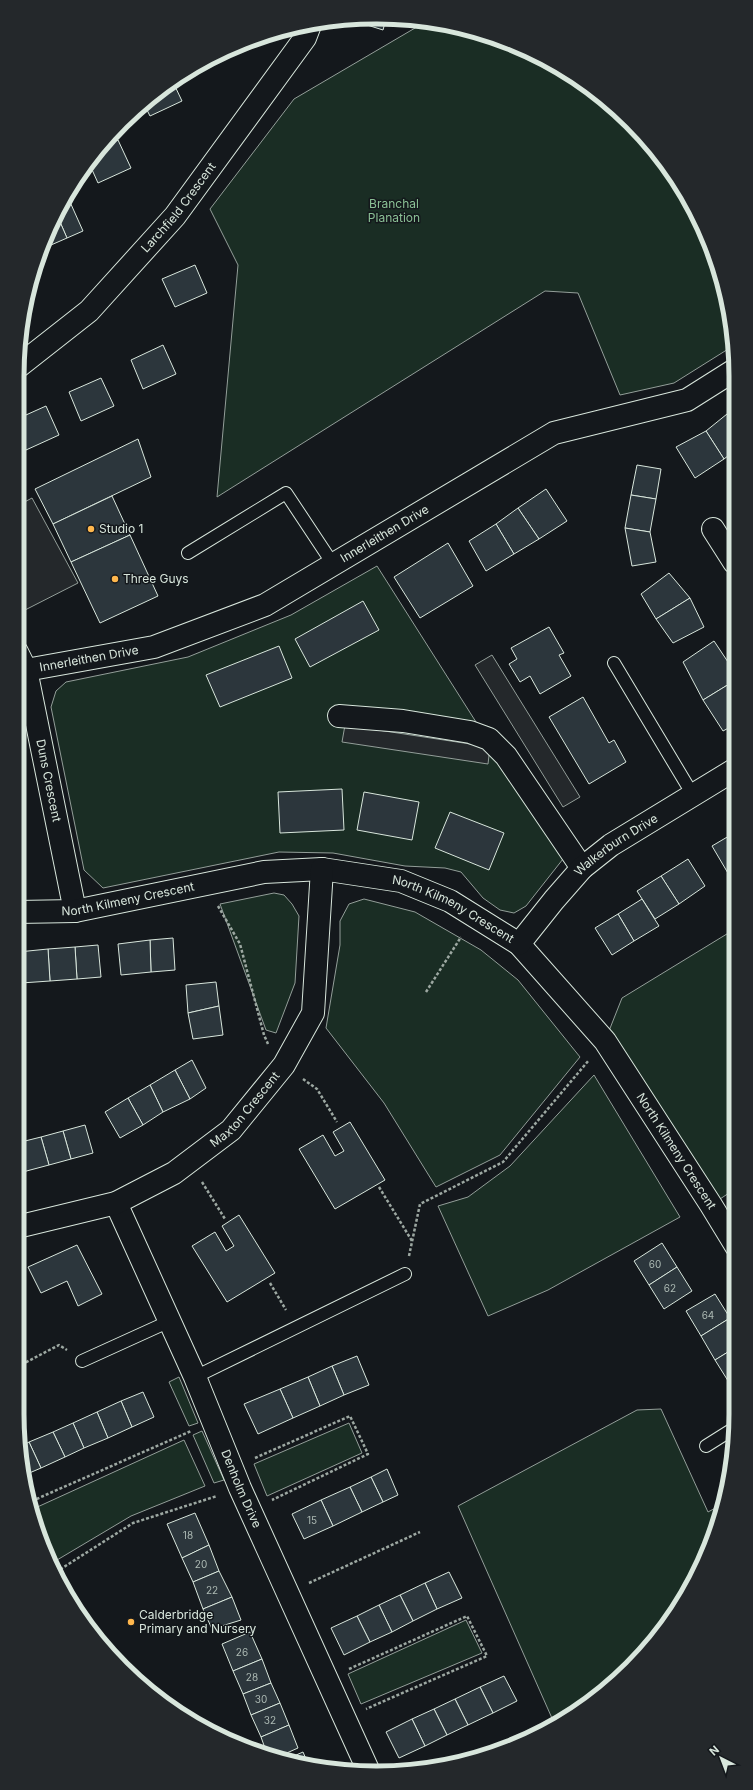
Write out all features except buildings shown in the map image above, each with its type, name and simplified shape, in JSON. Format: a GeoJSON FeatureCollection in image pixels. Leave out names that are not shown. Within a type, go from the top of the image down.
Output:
{"type":"FeatureCollection","features":[{"type":"Feature","properties":{"kind":"street","name":"Larchfield Crescent"},"geometry":{"type":"LineString","coordinates":[[25,362],[89,311],[175,216],[305,38],[308,31]]}},
{"type":"Feature","properties":{"kind":"street","name":"Innerleithen Drive"},"geometry":{"type":"LineString","coordinates":[[24,661],[154,647],[265,605],[554,433],[687,400],[729,374]]}},
{"type":"Feature","properties":{"kind":"street"},"geometry":{"type":"LineString","coordinates":[[714,528],[729,554]]}},
{"type":"Feature","properties":{"kind":"street","name":"Duns Crescent"},"geometry":{"type":"LineString","coordinates":[[24,675],[75,911]]}},
{"type":"Feature","properties":{"kind":"street"},"geometry":{"type":"LineString","coordinates":[[339,716],[403,721],[470,732],[489,739],[506,756],[582,868]]}},
{"type":"Feature","properties":{"kind":"street","name":"Walkerburn Drive"},"geometry":{"type":"LineString","coordinates":[[519,944],[582,868],[611,845],[729,773]]}},
{"type":"Feature","properties":{"kind":"street","name":"North Kilmeny Crescent"},"geometry":{"type":"LineString","coordinates":[[24,912],[75,911],[264,872],[322,870],[401,881],[450,902],[519,944],[605,1041],[729,1235]]}},
{"type":"Feature","properties":{"kind":"street","name":"Maxton Crescent"},"geometry":{"type":"LineString","coordinates":[[24,1225],[116,1203],[174,1173],[231,1130],[282,1067],[313,1013],[322,870]]}},
{"type":"Feature","properties":{"kind":"street","name":"Denholm Drive"},"geometry":{"type":"LineString","coordinates":[[116,1203],[195,1377],[240,1488],[366,1766]]}},
{"type":"Feature","properties":{"kind":"lane"},"geometry":{"type":"LineString","coordinates":[[188,553],[286,493],[333,564]]}},
{"type":"Feature","properties":{"kind":"lane"},"geometry":{"type":"LineString","coordinates":[[614,664],[693,795]]}},
{"type":"Feature","properties":{"kind":"lane"},"geometry":{"type":"LineString","coordinates":[[195,1377],[405,1274]]}},
{"type":"Feature","properties":{"kind":"lane"},"geometry":{"type":"LineString","coordinates":[[82,1361],[170,1322]]}},
{"type":"Feature","properties":{"kind":"lane"},"geometry":{"type":"LineString","coordinates":[[706,1446],[728,1432]]}},
{"type":"Feature","properties":{"kind":"path"},"geometry":{"type":"LineString","coordinates":[[206,884],[240,944],[264,1036],[282,1067],[317,1089],[337,1122]]}},
{"type":"Feature","properties":{"kind":"path"},"geometry":{"type":"LineString","coordinates":[[426,992],[474,916]]}},
{"type":"Feature","properties":{"kind":"path"},"geometry":{"type":"LineString","coordinates":[[405,1274],[420,1204],[503,1162],[605,1041]]}},
{"type":"Feature","properties":{"kind":"path"},"geometry":{"type":"LineString","coordinates":[[190,1161],[225,1219]]}},
{"type":"Feature","properties":{"kind":"path"},"geometry":{"type":"LineString","coordinates":[[379,1187],[412,1241]]}},
{"type":"Feature","properties":{"kind":"path"},"geometry":{"type":"LineString","coordinates":[[270,1283],[296,1328]]}},
{"type":"Feature","properties":{"kind":"path"},"geometry":{"type":"LineString","coordinates":[[24,1363],[59,1345],[82,1361]]}},
{"type":"Feature","properties":{"kind":"path"},"geometry":{"type":"LineString","coordinates":[[232,1468],[350,1416],[368,1454],[250,1510]]}},
{"type":"Feature","properties":{"kind":"path"},"geometry":{"type":"LineString","coordinates":[[35,1500],[213,1421]]}},
{"type":"Feature","properties":{"kind":"path"},"geometry":{"type":"LineString","coordinates":[[60,1569],[133,1523],[240,1488]]}},
{"type":"Feature","properties":{"kind":"path"},"geometry":{"type":"LineString","coordinates":[[288,1593],[420,1532]]}},
{"type":"Feature","properties":{"kind":"path"},"geometry":{"type":"LineString","coordinates":[[326,1679],[467,1616],[487,1656],[344,1718]]}},
{"type":"Feature","properties":{"kind":"green space","name":"Branchal Planation"},"geometry":{"type":"Polygon","coordinates":[[[418,27],[468,36],[490,43],[532,60],[553,71],[591,97],[626,127],[656,162],[682,200],[702,242],[717,285],[726,330],[728,349],[674,383],[620,395],[578,293],[545,291],[217,497],[238,265],[210,209],[294,99],[418,27]]]}},
{"type":"Feature","properties":{"kind":"green space"},"geometry":{"type":"Polygon","coordinates":[[[377,566],[563,859],[526,906],[514,913],[500,910],[483,898],[461,872],[445,868],[405,866],[333,853],[279,852],[103,888],[84,870],[51,707],[56,691],[66,682],[188,657],[291,615],[377,566]]]}},
{"type":"Feature","properties":{"kind":"green space"},"geometry":{"type":"Polygon","coordinates":[[[274,893],[284,895],[292,904],[299,916],[295,983],[276,1033],[266,1030],[220,904],[274,893]]]}},
{"type":"Feature","properties":{"kind":"green space"},"geometry":{"type":"Polygon","coordinates":[[[364,899],[415,912],[481,950],[518,980],[580,1057],[500,1155],[436,1187],[384,1103],[326,1028],[340,945],[340,921],[349,904],[364,899]]]}},
{"type":"Feature","properties":{"kind":"green space"},"geometry":{"type":"Polygon","coordinates":[[[729,933],[729,1193],[711,1205],[605,1041],[622,998],[729,933]]]}},
{"type":"Feature","properties":{"kind":"green space"},"geometry":{"type":"Polygon","coordinates":[[[594,1075],[680,1217],[548,1290],[488,1316],[438,1206],[468,1197],[510,1166],[594,1075]]]}},
{"type":"Feature","properties":{"kind":"green space"},"geometry":{"type":"Polygon","coordinates":[[[179,1377],[198,1423],[189,1426],[169,1382],[179,1377]]]}},
{"type":"Feature","properties":{"kind":"green space"},"geometry":{"type":"Polygon","coordinates":[[[661,1409],[708,1512],[716,1508],[693,1569],[682,1590],[656,1628],[642,1646],[609,1679],[572,1707],[552,1719],[458,1506],[637,1410],[661,1409]]]}},
{"type":"Feature","properties":{"kind":"green space"},"geometry":{"type":"Polygon","coordinates":[[[349,1423],[362,1453],[267,1496],[254,1464],[349,1423]]]}},
{"type":"Feature","properties":{"kind":"green space"},"geometry":{"type":"Polygon","coordinates":[[[202,1431],[224,1480],[214,1483],[193,1435],[202,1431]]]}},
{"type":"Feature","properties":{"kind":"green space"},"geometry":{"type":"Polygon","coordinates":[[[184,1440],[205,1486],[131,1516],[56,1560],[37,1507],[184,1440]]]}},
{"type":"Feature","properties":{"kind":"green space"},"geometry":{"type":"Polygon","coordinates":[[[466,1620],[482,1653],[361,1704],[348,1674],[466,1620]]]}},
{"type":"Feature","properties":{"kind":"shaded area"},"geometry":{"type":"Polygon","coordinates":[[[32,498],[78,583],[25,610],[24,608],[24,502],[32,498]]]}},
{"type":"Feature","properties":{"kind":"shaded area"},"geometry":{"type":"Polygon","coordinates":[[[492,655],[580,797],[563,807],[475,665],[492,655]]]}},
{"type":"Feature","properties":{"kind":"shaded area"},"geometry":{"type":"Polygon","coordinates":[[[345,725],[490,747],[488,764],[342,742],[345,725]]]}},
{"type":"Feature","properties":{"kind":"place","name":"Studio 1"},"geometry":{"type":"Point","coordinates":[91,529]}},
{"type":"Feature","properties":{"kind":"place","name":"Three Guys"},"geometry":{"type":"Point","coordinates":[115,579]}},
{"type":"Feature","properties":{"kind":"place","name":"Calderbridge Primary and Nursery"},"geometry":{"type":"Point","coordinates":[131,1622]}}]}
